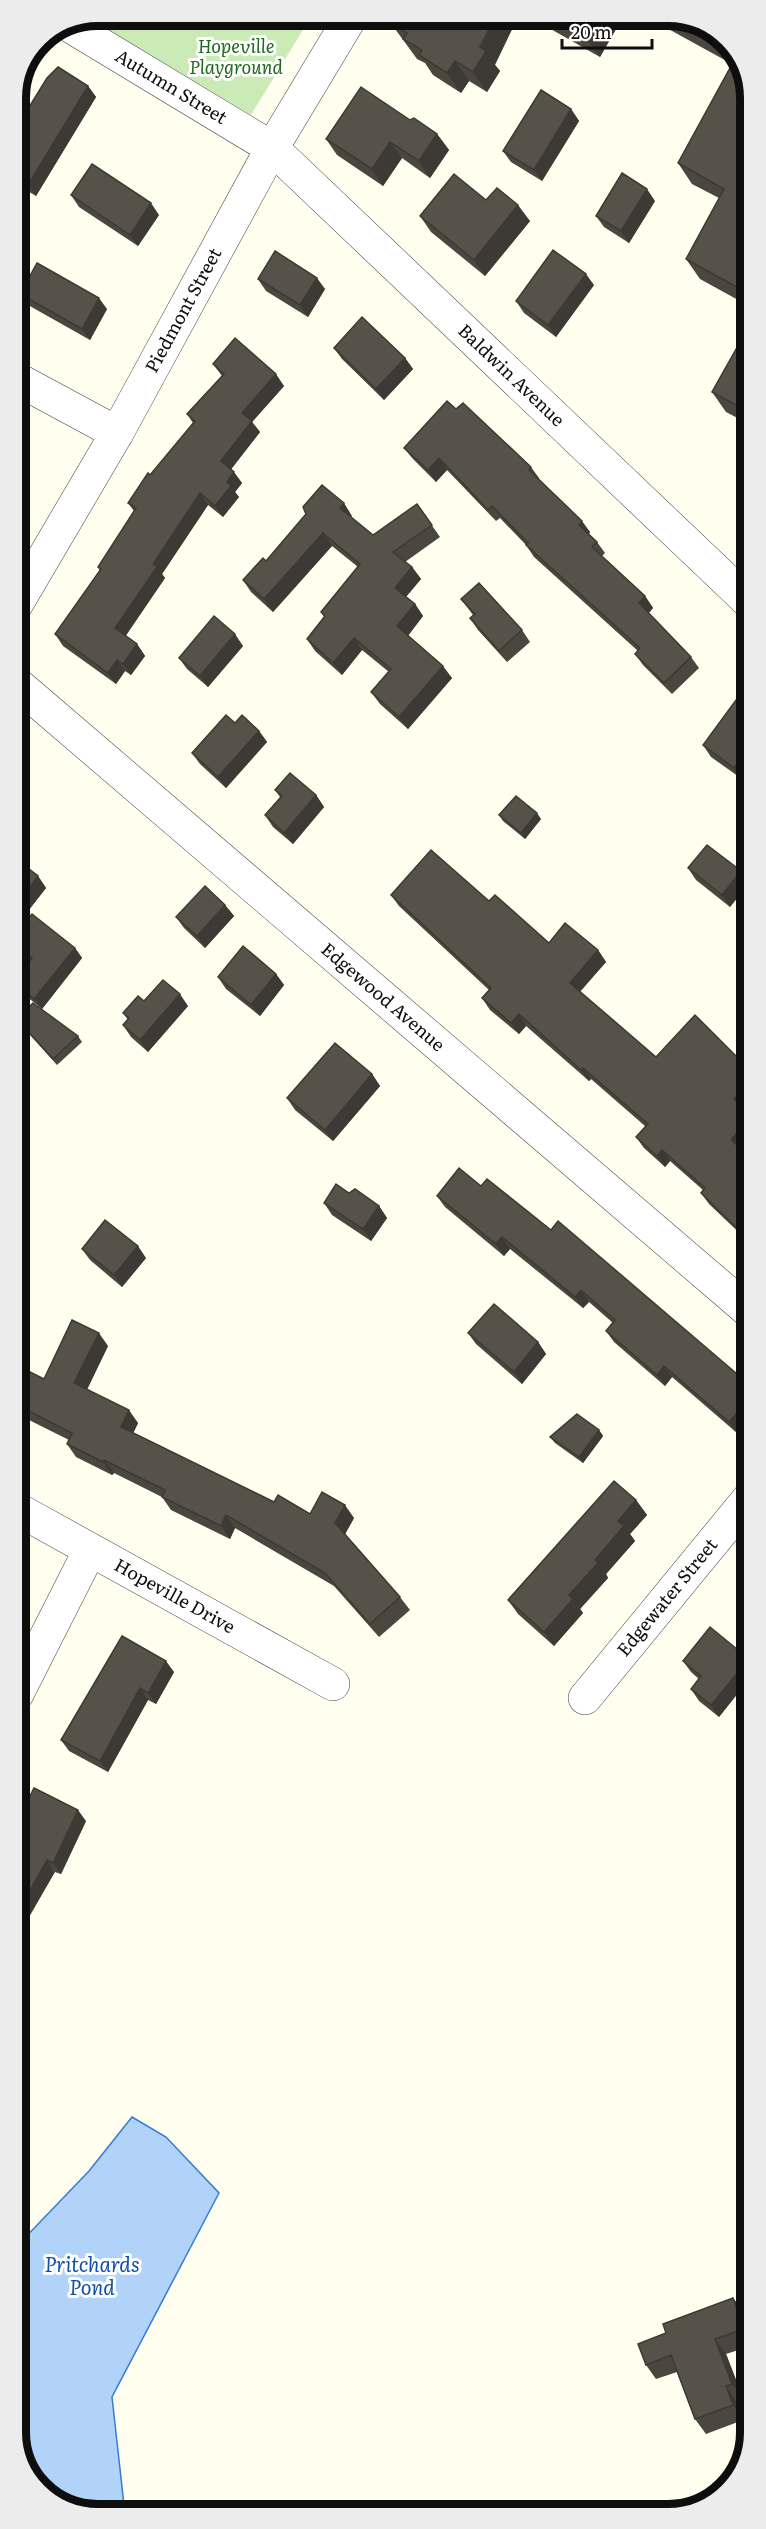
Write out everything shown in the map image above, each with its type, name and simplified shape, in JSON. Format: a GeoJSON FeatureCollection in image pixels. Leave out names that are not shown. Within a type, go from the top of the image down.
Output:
{"type":"FeatureCollection","features":[{"type":"Feature","properties":{"kind":"street","name":"Piedmont Street"},"geometry":{"type":"LineString","coordinates":[[26,588],[117,433],[272,148],[345,26]]}},
{"type":"Feature","properties":{"kind":"street","name":"Autumn Street"},"geometry":{"type":"LineString","coordinates":[[75,29],[272,148]]}},
{"type":"Feature","properties":{"kind":"street","name":"Baldwin Avenue"},"geometry":{"type":"LineString","coordinates":[[272,148],[740,593]]}},
{"type":"Feature","properties":{"kind":"street"},"geometry":{"type":"LineString","coordinates":[[26,384],[117,433]]}},
{"type":"Feature","properties":{"kind":"street","name":"Edgewood Avenue"},"geometry":{"type":"LineString","coordinates":[[26,692],[740,1303]]}},
{"type":"Feature","properties":{"kind":"street","name":"Edgewater Street"},"geometry":{"type":"LineString","coordinates":[[585,1698],[740,1509]]}},
{"type":"Feature","properties":{"kind":"street","name":"Hopeville Drive"},"geometry":{"type":"LineString","coordinates":[[26,1514],[333,1684]]}},
{"type":"Feature","properties":{"kind":"street"},"geometry":{"type":"LineString","coordinates":[[26,1676],[90,1550]]}},
{"type":"Feature","properties":{"kind":"green space","name":"Hopeville Playground"},"geometry":{"type":"Polygon","coordinates":[[[102,26],[305,26],[251,115],[102,26]]]}},
{"type":"Feature","properties":{"kind":"water","name":"Pritchards Pond"},"geometry":{"type":"Polygon","coordinates":[[[132,2117],[166,2137],[219,2193],[112,2397],[124,2503],[83,2502],[57,2491],[43,2479],[33,2464],[26,2441],[26,2237],[89,2171],[132,2117]]]}},
{"type":"Feature","properties":{"kind":"building"},"geometry":{"type":"Polygon","coordinates":[[[396,26],[490,26],[480,47],[486,51],[473,72],[455,61],[447,73],[419,55],[422,50],[403,39],[407,33],[396,26]]]}},
{"type":"Feature","properties":{"kind":"building"},"geometry":{"type":"Polygon","coordinates":[[[567,26],[592,26],[586,37],[567,26]]]}},
{"type":"Feature","properties":{"kind":"building"},"geometry":{"type":"Polygon","coordinates":[[[732,64],[740,88],[740,289],[686,259],[724,189],[678,163],[732,64]]]}},
{"type":"Feature","properties":{"kind":"building"},"geometry":{"type":"Polygon","coordinates":[[[58,67],[88,86],[28,185],[26,184],[26,112],[47,78],[58,67]]]}},
{"type":"Feature","properties":{"kind":"building"},"geometry":{"type":"Polygon","coordinates":[[[361,87],[410,120],[414,118],[437,134],[419,161],[390,142],[372,169],[326,139],[361,87]]]}},
{"type":"Feature","properties":{"kind":"building"},"geometry":{"type":"Polygon","coordinates":[[[541,90],[571,109],[534,170],[503,151],[541,90]]]}},
{"type":"Feature","properties":{"kind":"building"},"geometry":{"type":"Polygon","coordinates":[[[92,164],[151,203],[130,235],[71,195],[92,164]]]}},
{"type":"Feature","properties":{"kind":"building"},"geometry":{"type":"Polygon","coordinates":[[[622,173],[647,189],[621,231],[596,216],[622,173]]]}},
{"type":"Feature","properties":{"kind":"building"},"geometry":{"type":"Polygon","coordinates":[[[454,174],[486,200],[497,188],[518,205],[474,260],[420,216],[454,174]]]}},
{"type":"Feature","properties":{"kind":"building"},"geometry":{"type":"Polygon","coordinates":[[[553,250],[586,274],[548,325],[516,301],[553,250]]]}},
{"type":"Feature","properties":{"kind":"building"},"geometry":{"type":"Polygon","coordinates":[[[275,251],[317,278],[300,305],[258,279],[275,251]]]}},
{"type":"Feature","properties":{"kind":"building"},"geometry":{"type":"Polygon","coordinates":[[[37,263],[99,298],[82,329],[26,297],[26,283],[37,263]]]}},
{"type":"Feature","properties":{"kind":"building"},"geometry":{"type":"Polygon","coordinates":[[[362,317],[405,358],[376,389],[334,348],[362,317]]]}},
{"type":"Feature","properties":{"kind":"building"},"geometry":{"type":"Polygon","coordinates":[[[235,338],[276,374],[242,413],[252,421],[221,461],[234,472],[227,482],[231,486],[215,506],[200,493],[153,564],[157,567],[115,628],[137,644],[123,664],[117,660],[108,673],[55,634],[101,569],[98,567],[136,508],[128,503],[148,473],[150,475],[195,421],[187,414],[224,374],[213,364],[235,338]]]}},
{"type":"Feature","properties":{"kind":"building"},"geometry":{"type":"Polygon","coordinates":[[[740,342],[740,407],[712,392],[740,342]]]}},
{"type":"Feature","properties":{"kind":"building"},"geometry":{"type":"Polygon","coordinates":[[[447,401],[456,409],[463,403],[531,467],[529,470],[582,521],[579,525],[597,542],[592,547],[645,596],[639,603],[691,657],[664,683],[635,654],[640,648],[526,545],[528,543],[492,506],[488,510],[439,458],[428,470],[404,448],[447,401]]]}},
{"type":"Feature","properties":{"kind":"building"},"geometry":{"type":"Polygon","coordinates":[[[322,485],[344,503],[340,508],[373,535],[417,504],[432,525],[393,552],[412,567],[395,588],[415,604],[397,626],[443,666],[399,717],[371,692],[391,669],[354,638],[333,663],[307,639],[325,616],[321,612],[360,564],[323,533],[264,599],[243,580],[263,558],[266,561],[306,514],[303,507],[322,485]]]}},
{"type":"Feature","properties":{"kind":"building"},"geometry":{"type":"Polygon","coordinates":[[[479,583],[522,630],[499,651],[470,618],[475,614],[461,599],[479,583]]]}},
{"type":"Feature","properties":{"kind":"building"},"geometry":{"type":"Polygon","coordinates":[[[214,616],[235,634],[200,676],[179,658],[214,616]]]}},
{"type":"Feature","properties":{"kind":"building"},"geometry":{"type":"Polygon","coordinates":[[[740,697],[740,760],[734,768],[703,745],[740,697]]]}},
{"type":"Feature","properties":{"kind":"building"},"geometry":{"type":"Polygon","coordinates":[[[226,715],[235,723],[242,715],[259,731],[218,777],[192,753],[226,715]]]}},
{"type":"Feature","properties":{"kind":"building"},"geometry":{"type":"Polygon","coordinates":[[[290,773],[316,795],[284,833],[265,815],[282,796],[275,790],[290,773]]]}},
{"type":"Feature","properties":{"kind":"building"},"geometry":{"type":"Polygon","coordinates":[[[516,796],[537,813],[521,833],[499,815],[516,796]]]}},
{"type":"Feature","properties":{"kind":"building"},"geometry":{"type":"Polygon","coordinates":[[[707,845],[740,872],[722,895],[688,868],[707,845]]]}},
{"type":"Feature","properties":{"kind":"building"},"geometry":{"type":"Polygon","coordinates":[[[431,850],[489,901],[495,895],[549,943],[565,923],[598,950],[570,983],[656,1057],[695,1015],[740,1060],[740,1093],[734,1099],[740,1105],[740,1129],[731,1140],[740,1148],[740,1231],[701,1193],[705,1188],[662,1150],[657,1156],[636,1137],[648,1124],[583,1068],[581,1070],[519,1014],[511,1023],[482,998],[491,988],[391,895],[431,850]]]}},
{"type":"Feature","properties":{"kind":"building"},"geometry":{"type":"Polygon","coordinates":[[[26,867],[38,876],[26,892],[26,867]]]}},
{"type":"Feature","properties":{"kind":"building"},"geometry":{"type":"Polygon","coordinates":[[[205,886],[225,905],[197,936],[176,917],[205,886]]]}},
{"type":"Feature","properties":{"kind":"building"},"geometry":{"type":"Polygon","coordinates":[[[32,914],[75,948],[34,999],[26,992],[26,966],[32,958],[26,953],[26,922],[32,914]]]}},
{"type":"Feature","properties":{"kind":"building"},"geometry":{"type":"Polygon","coordinates":[[[243,946],[276,974],[251,1005],[218,977],[243,946]]]}},
{"type":"Feature","properties":{"kind":"building"},"geometry":{"type":"Polygon","coordinates":[[[163,980],[180,994],[140,1040],[123,1025],[129,1018],[123,1013],[138,996],[144,1001],[163,980]]]}},
{"type":"Feature","properties":{"kind":"building"},"geometry":{"type":"Polygon","coordinates":[[[33,1003],[78,1036],[53,1059],[26,1029],[26,1010],[33,1003]]]}},
{"type":"Feature","properties":{"kind":"building"},"geometry":{"type":"Polygon","coordinates":[[[335,1043],[372,1074],[325,1130],[287,1098],[335,1043]]]}},
{"type":"Feature","properties":{"kind":"building"},"geometry":{"type":"Polygon","coordinates":[[[459,1168],[481,1186],[487,1179],[551,1230],[558,1221],[740,1376],[740,1409],[729,1422],[664,1366],[657,1375],[606,1331],[615,1320],[581,1290],[575,1297],[502,1237],[496,1244],[437,1196],[459,1168]]]}},
{"type":"Feature","properties":{"kind":"building"},"geometry":{"type":"Polygon","coordinates":[[[336,1184],[349,1193],[355,1189],[379,1206],[363,1229],[324,1203],[336,1184]]]}},
{"type":"Feature","properties":{"kind":"building"},"geometry":{"type":"Polygon","coordinates":[[[105,1220],[138,1246],[114,1275],[82,1249],[105,1220]]]}},
{"type":"Feature","properties":{"kind":"building"},"geometry":{"type":"Polygon","coordinates":[[[494,1304],[538,1342],[514,1372],[468,1333],[494,1304]]]}},
{"type":"Feature","properties":{"kind":"building"},"geometry":{"type":"Polygon","coordinates":[[[72,1320],[99,1333],[74,1383],[129,1410],[121,1427],[274,1502],[278,1495],[310,1514],[322,1492],[345,1505],[335,1523],[400,1597],[370,1624],[325,1573],[226,1515],[221,1526],[162,1497],[165,1490],[67,1444],[72,1433],[26,1410],[26,1370],[44,1379],[72,1320]]]}},
{"type":"Feature","properties":{"kind":"building"},"geometry":{"type":"Polygon","coordinates":[[[577,1414],[599,1430],[579,1457],[550,1437],[577,1414]]]}},
{"type":"Feature","properties":{"kind":"building"},"geometry":{"type":"Polygon","coordinates":[[[614,1481],[636,1500],[618,1521],[624,1526],[595,1560],[598,1563],[569,1595],[573,1599],[544,1632],[508,1600],[614,1481]]]}},
{"type":"Feature","properties":{"kind":"building"},"geometry":{"type":"Polygon","coordinates":[[[710,1627],[740,1652],[740,1670],[711,1705],[691,1689],[701,1676],[683,1661],[710,1627]]]}},
{"type":"Feature","properties":{"kind":"building"},"geometry":{"type":"Polygon","coordinates":[[[122,1636],[166,1661],[148,1693],[140,1688],[100,1761],[61,1740],[122,1636]]]}},
{"type":"Feature","properties":{"kind":"building"},"geometry":{"type":"Polygon","coordinates":[[[34,1788],[78,1810],[53,1863],[47,1860],[26,1897],[26,1804],[34,1788]]]}},
{"type":"Feature","properties":{"kind":"building"},"geometry":{"type":"Polygon","coordinates":[[[733,2298],[740,2318],[740,2330],[715,2339],[732,2384],[726,2386],[733,2405],[695,2419],[671,2355],[646,2365],[638,2344],[666,2333],[663,2324],[733,2298]]]}}]}
